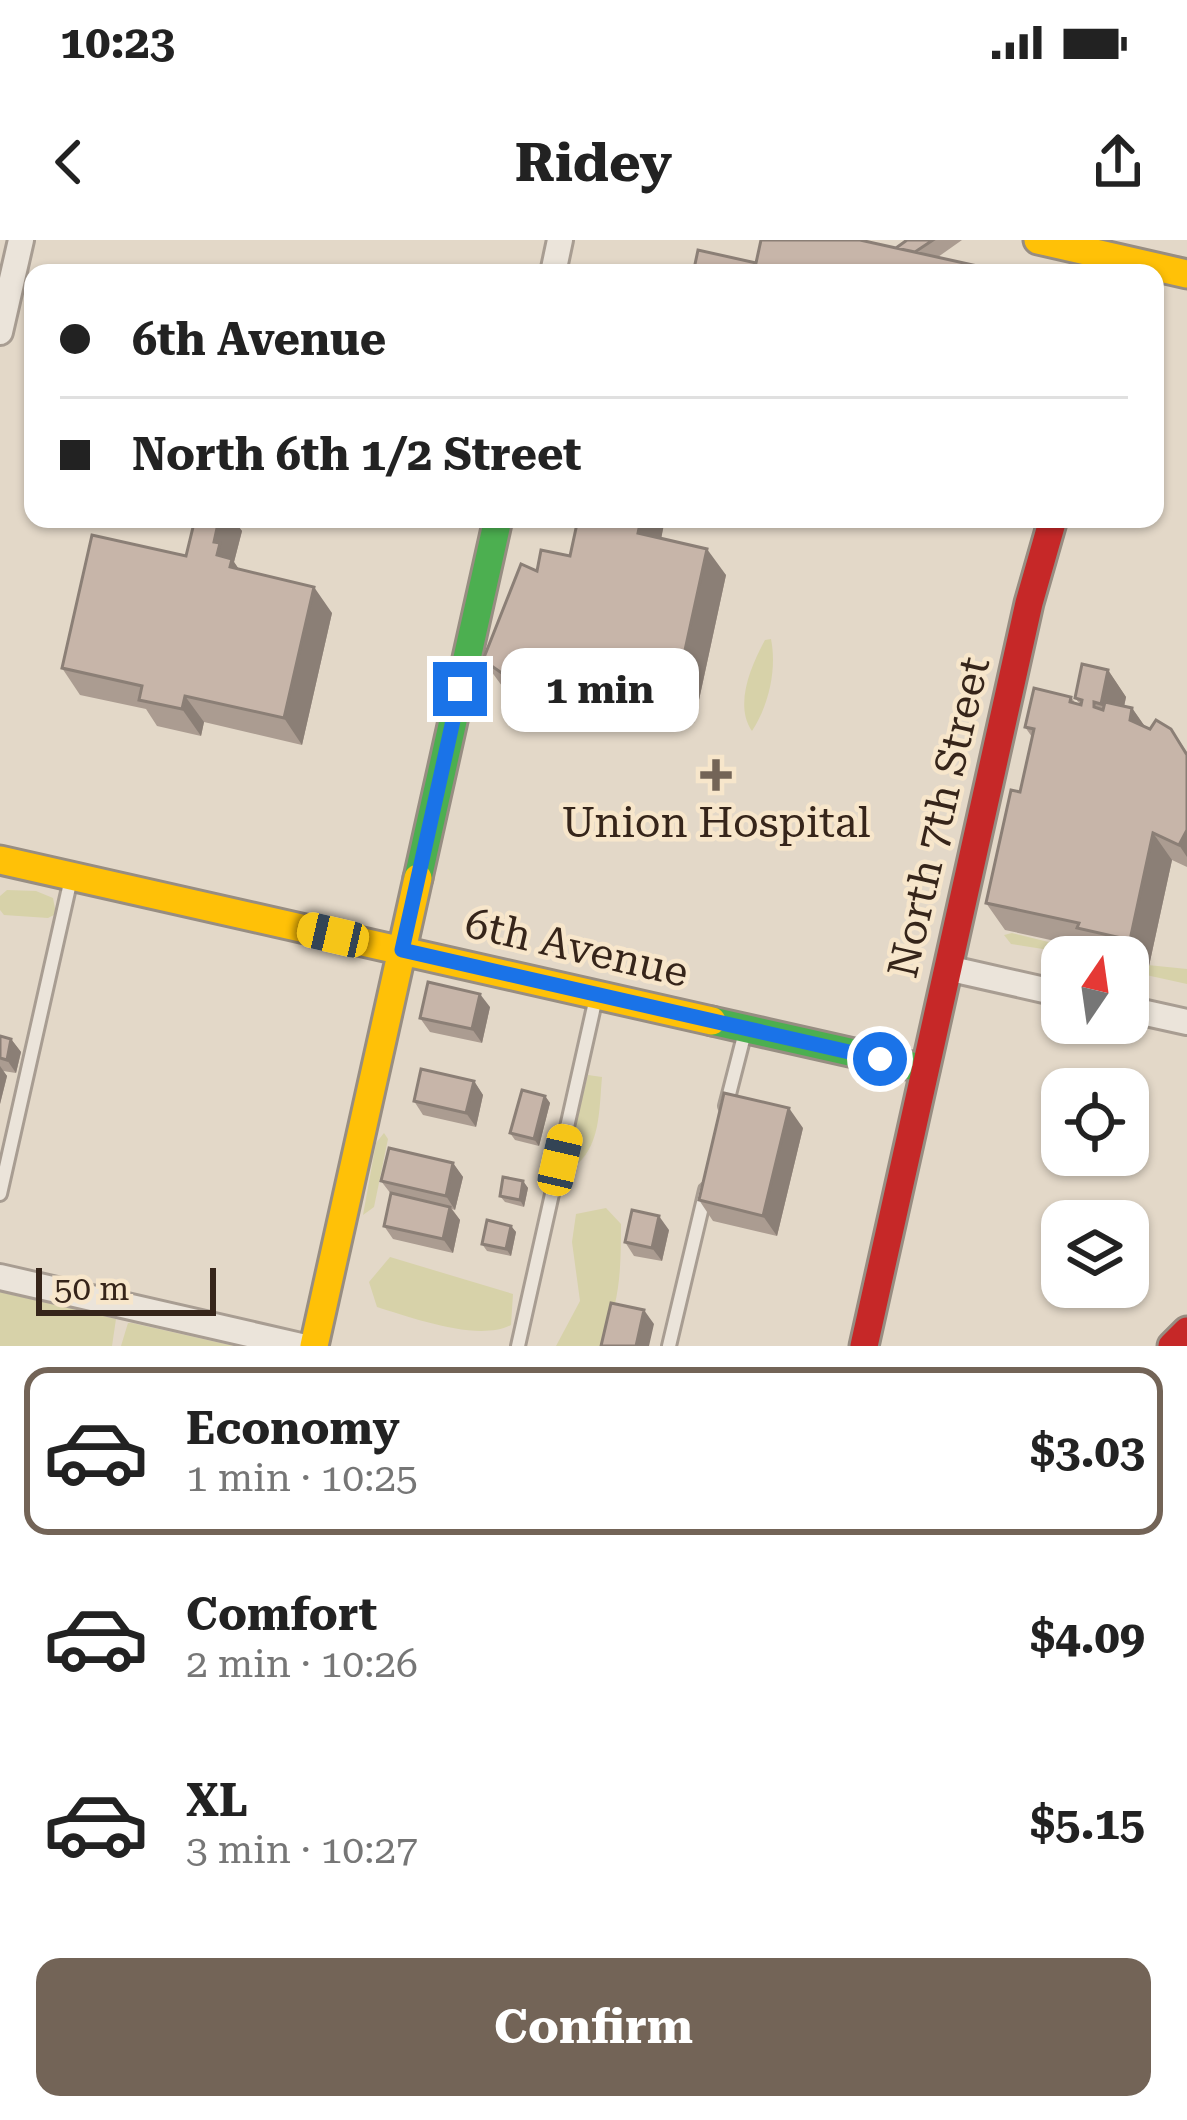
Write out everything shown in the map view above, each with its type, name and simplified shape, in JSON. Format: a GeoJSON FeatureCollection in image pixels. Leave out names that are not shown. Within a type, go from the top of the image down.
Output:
{"type":"FeatureCollection","features":[{"type":"Feature","properties":{"kind":"street"},"geometry":{"type":"LineString","coordinates":[[0,332],[21,240]]}},
{"type":"Feature","properties":{"kind":"street"},"geometry":{"type":"LineString","coordinates":[[1038,240],[1121,264]]}},
{"type":"Feature","properties":{"kind":"street"},"geometry":{"type":"LineString","coordinates":[[314,1346],[496,528]]}},
{"type":"Feature","properties":{"kind":"street","name":"North 7th Street"},"geometry":{"type":"LineString","coordinates":[[864,1346],[1029,603],[1050,528]]}},
{"type":"Feature","properties":{"kind":"street","name":"6th Avenue"},"geometry":{"type":"LineString","coordinates":[[0,860],[925,1069]]}},
{"type":"Feature","properties":{"kind":"street"},"geometry":{"type":"LineString","coordinates":[[947,968],[1041,989]]}},
{"type":"Feature","properties":{"kind":"street"},"geometry":{"type":"LineString","coordinates":[[1149,1014],[1187,1022]]}},
{"type":"Feature","properties":{"kind":"street"},"geometry":{"type":"LineString","coordinates":[[0,1277],[301,1346]]}},
{"type":"Feature","properties":{"kind":"street"},"geometry":{"type":"LineString","coordinates":[[1172,1346],[1187,1331]]}},
{"type":"Feature","properties":{"kind":"lane"},"geometry":{"type":"LineString","coordinates":[[0,1194],[71,876]]}},
{"type":"Feature","properties":{"kind":"lane"},"geometry":{"type":"LineString","coordinates":[[518,1346],[597,994]]}},
{"type":"Feature","properties":{"kind":"lane"},"geometry":{"type":"LineString","coordinates":[[721,1129],[746,1028]]}},
{"type":"Feature","properties":{"kind":"lane"},"geometry":{"type":"LineString","coordinates":[[669,1346],[710,1172]]}},
{"type":"Feature","properties":{"kind":"shaded area"},"geometry":{"type":"Polygon","coordinates":[[[771,639],[770,686],[752,731],[744,709],[746,685],[765,640],[771,639]]]}},
{"type":"Feature","properties":{"kind":"shaded area"},"geometry":{"type":"Polygon","coordinates":[[[7,890],[36,891],[53,898],[56,914],[48,918],[4,915],[0,896],[7,890]]]}},
{"type":"Feature","properties":{"kind":"shaded area"},"geometry":{"type":"Polygon","coordinates":[[[1004,935],[1041,940],[1041,949],[1011,944],[1004,935]]]}},
{"type":"Feature","properties":{"kind":"shaded area"},"geometry":{"type":"Polygon","coordinates":[[[1149,965],[1187,969],[1187,984],[1149,976],[1149,965]]]}},
{"type":"Feature","properties":{"kind":"shaded area"},"geometry":{"type":"Polygon","coordinates":[[[588,1075],[602,1077],[597,1127],[588,1150],[572,1168],[566,1158],[588,1075]]]}},
{"type":"Feature","properties":{"kind":"shaded area"},"geometry":{"type":"Polygon","coordinates":[[[384,1133],[388,1139],[374,1207],[363,1215],[376,1143],[384,1133]]]}},
{"type":"Feature","properties":{"kind":"shaded area"},"geometry":{"type":"Polygon","coordinates":[[[606,1208],[621,1224],[618,1286],[607,1330],[601,1346],[556,1346],[580,1301],[572,1242],[576,1214],[606,1208]]]}},
{"type":"Feature","properties":{"kind":"shaded area"},"geometry":{"type":"Polygon","coordinates":[[[390,1257],[513,1294],[511,1325],[464,1330],[377,1307],[369,1282],[390,1257]]]}},
{"type":"Feature","properties":{"kind":"shaded area"},"geometry":{"type":"Polygon","coordinates":[[[0,1292],[116,1319],[112,1346],[0,1346],[0,1292]]]}},
{"type":"Feature","properties":{"kind":"shaded area"},"geometry":{"type":"Polygon","coordinates":[[[128,1323],[132,1323],[234,1346],[121,1346],[128,1323]]]}},
{"type":"Feature","properties":{"kind":"building"},"geometry":{"type":"Polygon","coordinates":[[[761,240],[860,240],[968,264],[695,264],[698,250],[756,263],[761,240]]]}},
{"type":"Feature","properties":{"kind":"building"},"geometry":{"type":"Polygon","coordinates":[[[907,240],[933,240],[915,252],[896,248],[907,240]]]}},
{"type":"Feature","properties":{"kind":"building"},"geometry":{"type":"Polygon","coordinates":[[[193,528],[217,528],[217,555],[232,559],[230,567],[314,587],[284,718],[185,696],[182,709],[139,700],[142,686],[62,668],[92,535],[186,556],[193,528]]]}},
{"type":"Feature","properties":{"kind":"building"},"geometry":{"type":"Polygon","coordinates":[[[576,528],[639,528],[638,533],[707,549],[675,696],[603,680],[600,698],[555,697],[519,685],[483,660],[521,564],[537,571],[541,550],[570,556],[576,528]]]}},
{"type":"Feature","properties":{"kind":"building"},"geometry":{"type":"Polygon","coordinates":[[[1082,664],[1108,670],[1101,704],[1094,702],[1094,707],[1103,710],[1105,702],[1132,708],[1130,720],[1150,729],[1156,720],[1171,729],[1187,755],[1187,830],[1179,845],[1153,833],[1131,936],[1077,928],[1079,923],[986,903],[1011,790],[1020,792],[1034,729],[1025,727],[1034,688],[1071,697],[1070,702],[1081,705],[1082,700],[1075,698],[1082,664]]]}},
{"type":"Feature","properties":{"kind":"building"},"geometry":{"type":"Polygon","coordinates":[[[428,982],[480,994],[472,1029],[420,1018],[428,982]]]}},
{"type":"Feature","properties":{"kind":"building"},"geometry":{"type":"Polygon","coordinates":[[[0,1036],[11,1039],[7,1060],[0,1058],[0,1036]]]}},
{"type":"Feature","properties":{"kind":"building"},"geometry":{"type":"Polygon","coordinates":[[[421,1069],[474,1081],[466,1113],[414,1101],[421,1069]]]}},
{"type":"Feature","properties":{"kind":"building"},"geometry":{"type":"Polygon","coordinates":[[[522,1090],[545,1096],[534,1139],[510,1133],[522,1090]]]}},
{"type":"Feature","properties":{"kind":"building"},"geometry":{"type":"Polygon","coordinates":[[[724,1093],[789,1108],[763,1216],[699,1200],[724,1093]]]}},
{"type":"Feature","properties":{"kind":"building"},"geometry":{"type":"Polygon","coordinates":[[[389,1148],[453,1163],[446,1196],[381,1181],[389,1148]]]}},
{"type":"Feature","properties":{"kind":"building"},"geometry":{"type":"Polygon","coordinates":[[[503,1177],[523,1181],[520,1200],[500,1196],[503,1177]]]}},
{"type":"Feature","properties":{"kind":"building"},"geometry":{"type":"Polygon","coordinates":[[[391,1193],[450,1207],[443,1239],[384,1226],[391,1193]]]}},
{"type":"Feature","properties":{"kind":"building"},"geometry":{"type":"Polygon","coordinates":[[[632,1210],[659,1216],[652,1248],[625,1242],[632,1210]]]}},
{"type":"Feature","properties":{"kind":"building"},"geometry":{"type":"Polygon","coordinates":[[[487,1220],[511,1226],[506,1249],[482,1244],[487,1220]]]}},
{"type":"Feature","properties":{"kind":"building"},"geometry":{"type":"Polygon","coordinates":[[[611,1303],[644,1310],[636,1346],[601,1346],[611,1303]]]}},
{"type":"Feature","properties":{"kind":"traffic: fast"},"geometry":{"type":"LineString","coordinates":[[418,878],[496,528]]}},
{"type":"Feature","properties":{"kind":"traffic: fast"},"geometry":{"type":"LineString","coordinates":[[712,1021],[925,1069]]}},
{"type":"Feature","properties":{"kind":"traffic: slow"},"geometry":{"type":"LineString","coordinates":[[1038,240],[1143,264]]}},
{"type":"Feature","properties":{"kind":"traffic: slow"},"geometry":{"type":"LineString","coordinates":[[1164,269],[1187,274]]}},
{"type":"Feature","properties":{"kind":"traffic: slow"},"geometry":{"type":"LineString","coordinates":[[0,860],[712,1021]]}},
{"type":"Feature","properties":{"kind":"traffic: slow"},"geometry":{"type":"LineString","coordinates":[[314,1346],[418,878]]}},
{"type":"Feature","properties":{"kind":"traffic: jam"},"geometry":{"type":"LineString","coordinates":[[864,1346],[1029,603],[1050,528]]}},
{"type":"Feature","properties":{"kind":"traffic: jam"},"geometry":{"type":"LineString","coordinates":[[1172,1346],[1187,1331]]}},
{"type":"Feature","properties":{"kind":"place","name":"Union Hospital"},"geometry":{"type":"Point","coordinates":[716,775]}},
{"type":"Feature","properties":{"kind":"route"},"geometry":{"type":"LineString","coordinates":[[460,689],[402,950],[880,1059]]}}]}
